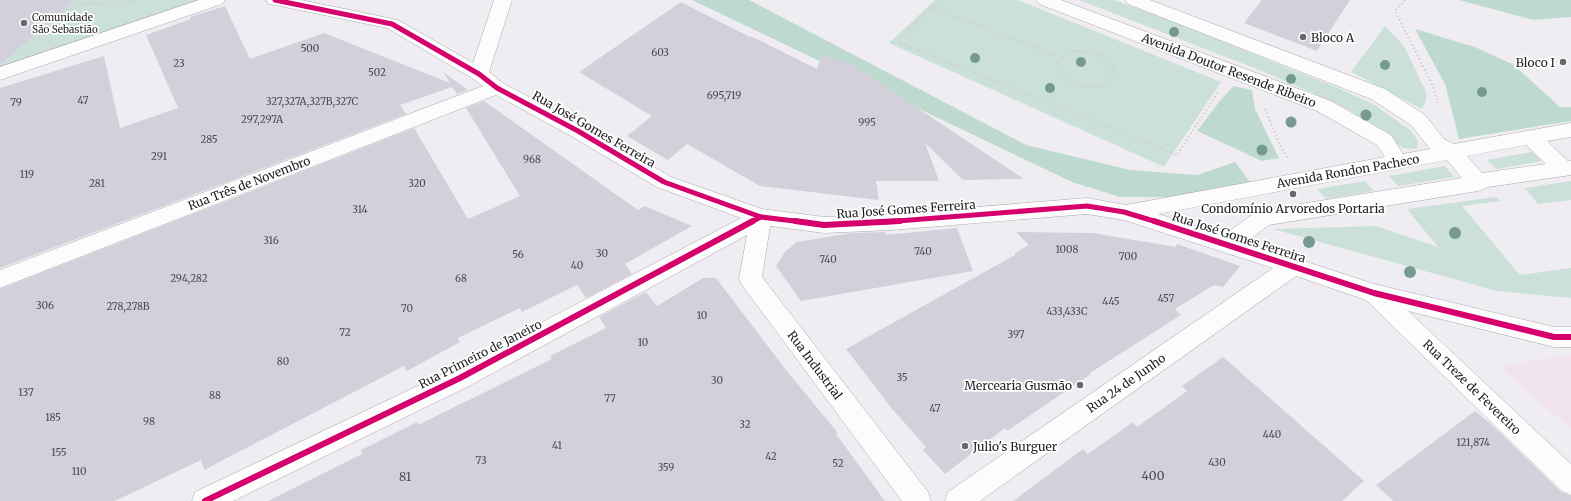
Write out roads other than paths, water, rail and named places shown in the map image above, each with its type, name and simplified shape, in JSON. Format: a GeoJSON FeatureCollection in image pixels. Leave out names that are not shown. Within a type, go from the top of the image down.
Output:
{"type":"FeatureCollection","features":[{"type":"Feature","properties":{"kind":"street"},"geometry":{"type":"LineString","coordinates":[[0,74],[216,0]]}},
{"type":"Feature","properties":{"kind":"street","name":"Rua José Gomes Ferreira"},"geometry":{"type":"LineString","coordinates":[[275,0],[392,24],[479,74],[497,88],[578,131],[664,182],[760,217],[824,225],[891,222],[1087,206],[1124,212],[1374,293],[1554,337],[1571,336]]}},
{"type":"Feature","properties":{"kind":"street"},"geometry":{"type":"LineString","coordinates":[[479,74],[503,0]]}},
{"type":"Feature","properties":{"kind":"street","name":"Avenida Doutor Resende Ribeiro"},"geometry":{"type":"LineString","coordinates":[[1045,0],[1324,106],[1384,140],[1398,162]]}},
{"type":"Feature","properties":{"kind":"street"},"geometry":{"type":"LineString","coordinates":[[1134,0],[1378,94],[1418,120],[1437,144],[1451,152],[1478,183]]}},
{"type":"Feature","properties":{"kind":"street","name":"Rua Três de Novembro"},"geometry":{"type":"LineString","coordinates":[[0,279],[497,88]]}},
{"type":"Feature","properties":{"kind":"street","name":"Avenida Rondon Pacheco"},"geometry":{"type":"LineString","coordinates":[[1124,212],[1571,130]]}},
{"type":"Feature","properties":{"kind":"street"},"geometry":{"type":"LineString","coordinates":[[1530,137],[1567,169]]}},
{"type":"Feature","properties":{"kind":"street"},"geometry":{"type":"LineString","coordinates":[[1226,244],[1264,218],[1478,183],[1485,180],[1567,169]]}},
{"type":"Feature","properties":{"kind":"street","name":"Rua Primeiro de Janeiro"},"geometry":{"type":"LineString","coordinates":[[205,501],[460,378],[760,217]]}},
{"type":"Feature","properties":{"kind":"street","name":"Rua Industrial"},"geometry":{"type":"LineString","coordinates":[[760,217],[750,279],[918,501]]}},
{"type":"Feature","properties":{"kind":"street","name":"Rua 24 de Junho"},"geometry":{"type":"LineString","coordinates":[[958,501],[1294,266]]}},
{"type":"Feature","properties":{"kind":"street","name":"Rua Treze de Fevereiro"},"geometry":{"type":"LineString","coordinates":[[1374,293],[1571,482]]}},
{"type":"Feature","properties":{"kind":"place","name":"Comunidade São Sebastião"},"geometry":{"type":"Point","coordinates":[24,23]}},
{"type":"Feature","properties":{"kind":"place","name":"Bloco A"},"geometry":{"type":"Point","coordinates":[1303,37]}},
{"type":"Feature","properties":{"kind":"place","name":"Bloco I"},"geometry":{"type":"Point","coordinates":[1563,62]}},
{"type":"Feature","properties":{"kind":"place","name":"Condomínio Arvoredos Portaria"},"geometry":{"type":"Point","coordinates":[1293,194]}},
{"type":"Feature","properties":{"kind":"place","name":"Mercearia Gusmão"},"geometry":{"type":"Point","coordinates":[1080,385]}},
{"type":"Feature","properties":{"kind":"place","name":"Julio's Burguer"},"geometry":{"type":"Point","coordinates":[965,446]}}]}
